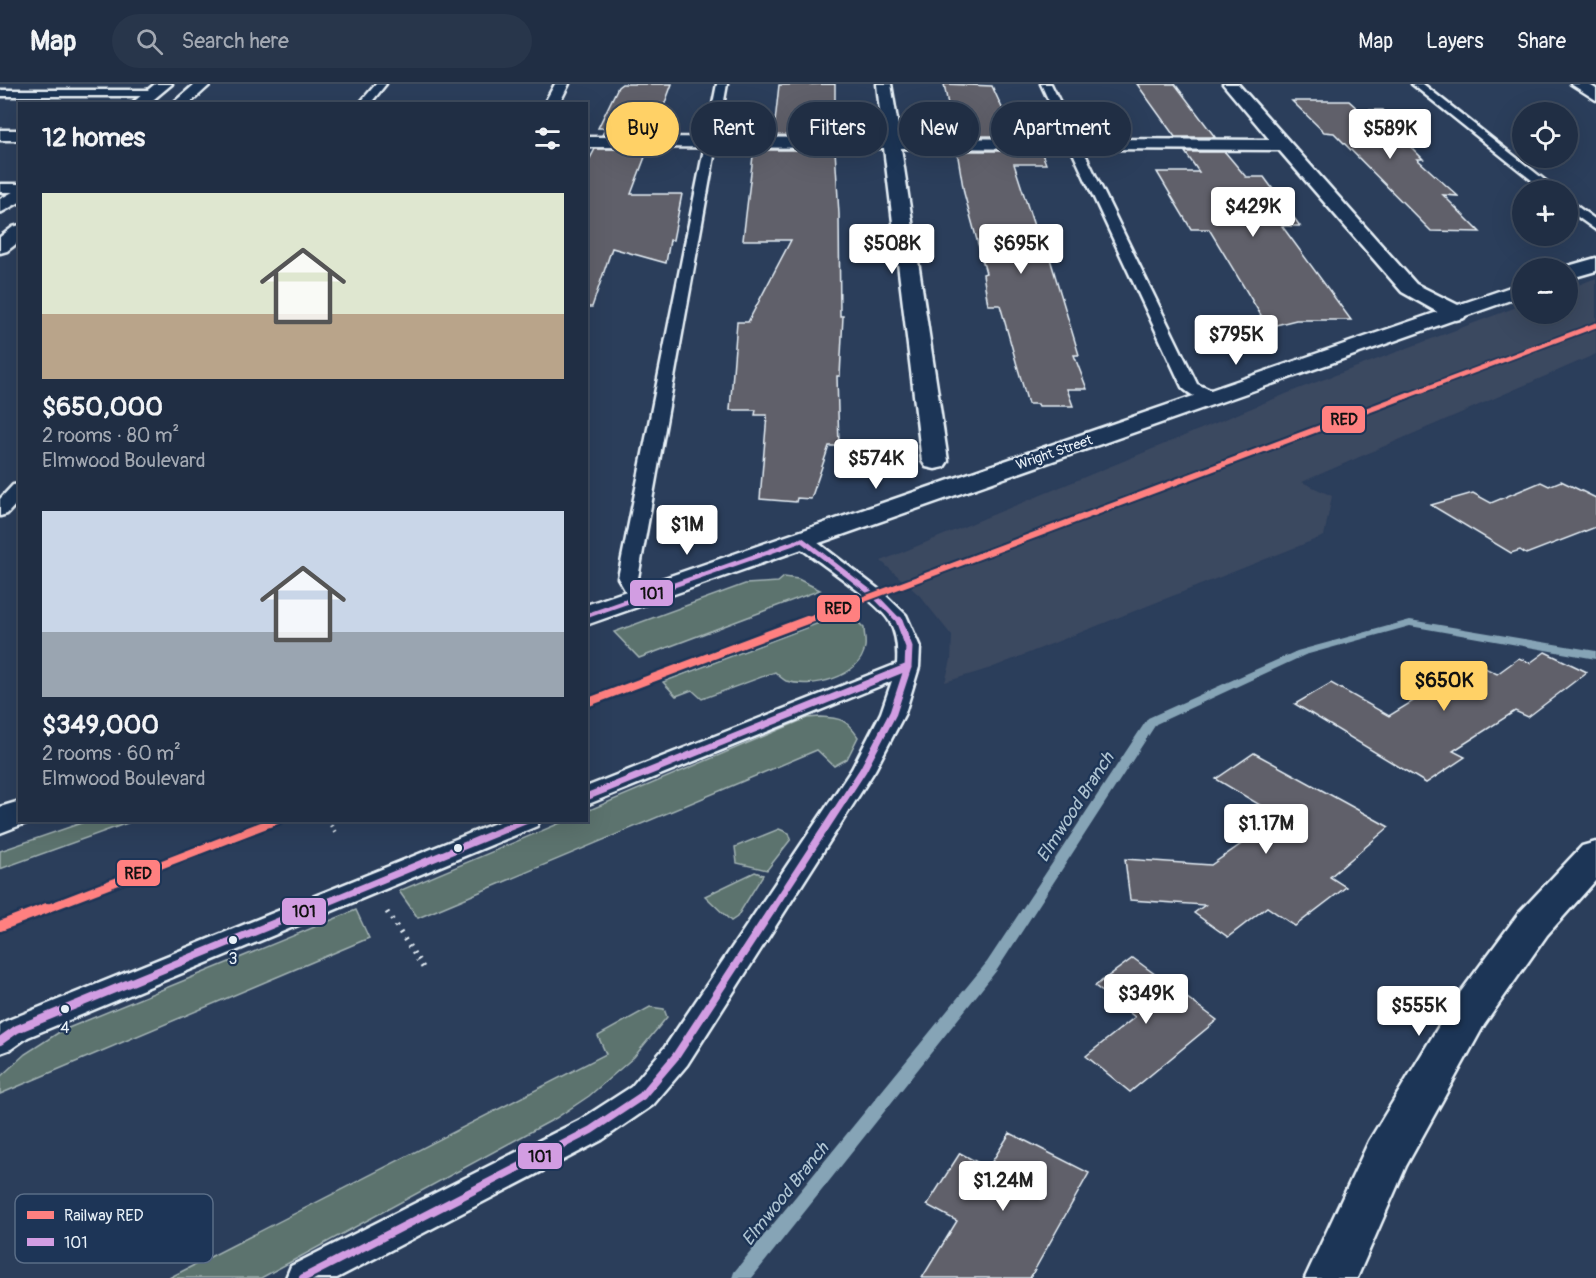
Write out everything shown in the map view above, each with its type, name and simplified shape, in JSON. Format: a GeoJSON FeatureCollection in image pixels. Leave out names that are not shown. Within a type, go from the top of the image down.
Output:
{"type":"FeatureCollection","features":[{"type":"Feature","properties":{"kind":"street"},"geometry":{"type":"LineString","coordinates":[[182,102],[204,84]]}},
{"type":"Feature","properties":{"kind":"street"},"geometry":{"type":"LineString","coordinates":[[552,102],[562,84]]}},
{"type":"Feature","properties":{"kind":"street"},"geometry":{"type":"LineString","coordinates":[[884,84],[936,460]]}},
{"type":"Feature","properties":{"kind":"street"},"geometry":{"type":"LineString","coordinates":[[1230,84],[1409,288],[1456,313]]}},
{"type":"Feature","properties":{"kind":"street"},"geometry":{"type":"LineString","coordinates":[[1578,84],[1596,95]]}},
{"type":"Feature","properties":{"kind":"street"},"geometry":{"type":"LineString","coordinates":[[141,102],[159,88]]}},
{"type":"Feature","properties":{"kind":"street"},"geometry":{"type":"LineString","coordinates":[[0,135],[18,135]]}},
{"type":"Feature","properties":{"kind":"street"},"geometry":{"type":"LineString","coordinates":[[588,142],[691,142]]}},
{"type":"Feature","properties":{"kind":"street"},"geometry":{"type":"LineString","coordinates":[[776,142],[991,144]]}},
{"type":"Feature","properties":{"kind":"street"},"geometry":{"type":"LineString","coordinates":[[1131,144],[1282,145]]}},
{"type":"Feature","properties":{"kind":"street"},"geometry":{"type":"LineString","coordinates":[[0,207],[18,194]]}},
{"type":"Feature","properties":{"kind":"street"},"geometry":{"type":"LineString","coordinates":[[0,247],[18,233]]}},
{"type":"Feature","properties":{"kind":"street"},"geometry":{"type":"LineString","coordinates":[[1578,270],[1596,264]]}},
{"type":"Feature","properties":{"kind":"street","name":"Wright Street"},"geometry":{"type":"LineString","coordinates":[[588,615],[1512,293]]}},
{"type":"Feature","properties":{"kind":"street"},"geometry":{"type":"LineString","coordinates":[[0,820],[18,814]]}},
{"type":"Feature","properties":{"kind":"street"},"geometry":{"type":"LineString","coordinates":[[1331,1278],[1386,1156],[1469,1013],[1533,924],[1596,855]]}},
{"type":"Feature","properties":{"kind":"lane"},"geometry":{"type":"LineString","coordinates":[[366,102],[381,84]]}},
{"type":"Feature","properties":{"kind":"lane"},"geometry":{"type":"LineString","coordinates":[[719,102],[722,84]]}},
{"type":"Feature","properties":{"kind":"lane"},"geometry":{"type":"LineString","coordinates":[[1046,84],[1054,102]]}},
{"type":"Feature","properties":{"kind":"lane"},"geometry":{"type":"LineString","coordinates":[[1417,84],[1538,180]]}},
{"type":"Feature","properties":{"kind":"lane"},"geometry":{"type":"LineString","coordinates":[[0,93],[159,88]]}},
{"type":"Feature","properties":{"kind":"lane"},"geometry":{"type":"LineString","coordinates":[[639,598],[628,578],[708,156]]}},
{"type":"Feature","properties":{"kind":"lane"},"geometry":{"type":"LineString","coordinates":[[1080,156],[1190,387],[1210,397]]}},
{"type":"Feature","properties":{"kind":"lane"},"geometry":{"type":"LineString","coordinates":[[0,188],[18,188]]}},
{"type":"Feature","properties":{"kind":"lane"},"geometry":{"type":"LineString","coordinates":[[1578,212],[1596,226]]}},
{"type":"Feature","properties":{"kind":"lane"},"geometry":{"type":"LineString","coordinates":[[0,510],[18,491]]}},
{"type":"Feature","properties":{"kind":"lane"},"geometry":{"type":"LineString","coordinates":[[303,1278],[591,1130],[642,1096],[676,1056],[863,770],[893,713],[909,667],[909,647],[899,619],[875,596],[802,540]]}},
{"type":"Feature","properties":{"kind":"lane"},"geometry":{"type":"LineString","coordinates":[[588,796],[909,667]]}},
{"type":"Feature","properties":{"kind":"lane"},"geometry":{"type":"LineString","coordinates":[[0,1041],[17,1029],[523,822]]}},
{"type":"Feature","properties":{"kind":"path"},"geometry":{"type":"LineString","coordinates":[[328,822],[336,834]]}},
{"type":"Feature","properties":{"kind":"path"},"geometry":{"type":"LineString","coordinates":[[386,910],[424,969]]}},
{"type":"Feature","properties":{"kind":"shaded area"},"geometry":{"type":"Polygon","coordinates":[[[1596,278],[1596,354],[1302,482],[1332,496],[1324,536],[991,668],[945,682],[951,660],[952,636],[920,596],[881,561],[1298,389],[1512,309],[1512,324],[1578,324],[1578,285],[1596,278]]]}},
{"type":"Feature","properties":{"kind":"green space"},"geometry":{"type":"Polygon","coordinates":[[[784,577],[798,579],[820,590],[639,658],[614,632],[745,584],[778,582],[784,577]]]}},
{"type":"Feature","properties":{"kind":"green space"},"geometry":{"type":"Polygon","coordinates":[[[848,612],[864,628],[865,647],[854,667],[833,679],[796,683],[786,681],[775,672],[702,699],[692,690],[676,696],[663,682],[848,612]]]}},
{"type":"Feature","properties":{"kind":"green space"},"geometry":{"type":"Polygon","coordinates":[[[807,718],[833,718],[850,726],[858,737],[847,759],[834,766],[817,750],[418,918],[399,891],[563,822],[588,822],[588,811],[807,718]]]}},
{"type":"Feature","properties":{"kind":"green space"},"geometry":{"type":"Polygon","coordinates":[[[84,822],[130,822],[0,869],[0,851],[84,822]]]}},
{"type":"Feature","properties":{"kind":"green space"},"geometry":{"type":"Polygon","coordinates":[[[779,829],[789,833],[791,839],[767,870],[737,863],[735,847],[779,829]]]}},
{"type":"Feature","properties":{"kind":"green space"},"geometry":{"type":"Polygon","coordinates":[[[755,872],[763,875],[737,917],[731,921],[705,896],[755,872]]]}},
{"type":"Feature","properties":{"kind":"green space"},"geometry":{"type":"Polygon","coordinates":[[[356,910],[369,938],[0,1094],[0,1077],[25,1054],[61,1031],[356,910]]]}},
{"type":"Feature","properties":{"kind":"green space"},"geometry":{"type":"Polygon","coordinates":[[[650,1007],[664,1009],[667,1017],[634,1057],[589,1096],[556,1118],[261,1278],[169,1278],[198,1263],[213,1263],[213,1255],[606,1054],[598,1036],[650,1007]]]}},
{"type":"Feature","properties":{"kind":"building"},"geometry":{"type":"Polygon","coordinates":[[[622,84],[672,84],[665,102],[611,102],[622,84]]]}},
{"type":"Feature","properties":{"kind":"building"},"geometry":{"type":"Polygon","coordinates":[[[835,84],[835,102],[788,102],[788,135],[776,135],[779,85],[835,84]]]}},
{"type":"Feature","properties":{"kind":"building"},"geometry":{"type":"Polygon","coordinates":[[[944,84],[992,86],[999,102],[991,102],[991,136],[979,136],[979,102],[947,102],[944,84]]]}},
{"type":"Feature","properties":{"kind":"building"},"geometry":{"type":"Polygon","coordinates":[[[1137,84],[1175,84],[1215,137],[1175,137],[1137,84]]]}},
{"type":"Feature","properties":{"kind":"building"},"geometry":{"type":"Polygon","coordinates":[[[1292,101],[1349,101],[1359,110],[1383,110],[1422,147],[1411,147],[1423,159],[1417,159],[1458,196],[1443,195],[1480,232],[1431,231],[1334,133],[1324,132],[1292,101]]]}},
{"type":"Feature","properties":{"kind":"building"},"geometry":{"type":"Polygon","coordinates":[[[606,112],[606,128],[598,128],[606,112]]]}},
{"type":"Feature","properties":{"kind":"building"},"geometry":{"type":"Polygon","coordinates":[[[595,149],[606,149],[606,156],[645,156],[631,194],[682,194],[666,263],[612,248],[592,307],[588,307],[588,162],[595,149]]]}},
{"type":"Feature","properties":{"kind":"building"},"geometry":{"type":"Polygon","coordinates":[[[776,150],[788,150],[788,156],[835,156],[839,214],[840,316],[843,316],[840,376],[837,376],[839,446],[829,446],[811,499],[797,498],[796,502],[760,499],[767,415],[755,415],[756,410],[730,410],[737,322],[748,322],[791,240],[743,240],[753,156],[776,156],[776,150]]]}},
{"type":"Feature","properties":{"kind":"building"},"geometry":{"type":"Polygon","coordinates":[[[979,151],[991,151],[991,156],[1043,156],[1046,164],[1014,164],[1034,226],[1038,226],[1048,252],[1079,355],[1074,355],[1087,389],[1067,389],[1073,406],[1028,404],[1000,305],[988,305],[983,274],[986,273],[964,193],[958,156],[979,156],[979,151]]]}},
{"type":"Feature","properties":{"kind":"building"},"geometry":{"type":"Polygon","coordinates":[[[1185,152],[1225,152],[1246,177],[1264,177],[1300,226],[1282,226],[1351,320],[1296,320],[1268,327],[1209,229],[1191,229],[1157,172],[1199,172],[1185,152]]]}},
{"type":"Feature","properties":{"kind":"building"},"geometry":{"type":"Polygon","coordinates":[[[1561,481],[1596,498],[1596,527],[1526,554],[1520,550],[1511,553],[1431,505],[1473,493],[1491,503],[1541,482],[1549,486],[1561,481]]]}},
{"type":"Feature","properties":{"kind":"building"},"geometry":{"type":"Polygon","coordinates":[[[1545,652],[1587,672],[1528,717],[1515,711],[1453,751],[1465,757],[1426,783],[1295,704],[1331,683],[1389,716],[1475,663],[1497,674],[1519,658],[1530,663],[1545,652]]]}},
{"type":"Feature","properties":{"kind":"building"},"geometry":{"type":"Polygon","coordinates":[[[1254,753],[1389,827],[1330,877],[1346,887],[1295,926],[1267,907],[1228,937],[1194,913],[1205,905],[1130,900],[1125,859],[1211,865],[1280,817],[1216,779],[1254,753]]]}},
{"type":"Feature","properties":{"kind":"building"},"geometry":{"type":"Polygon","coordinates":[[[1133,958],[1217,1020],[1130,1092],[1086,1056],[1135,1017],[1095,986],[1133,958]]]}},
{"type":"Feature","properties":{"kind":"building"},"geometry":{"type":"Polygon","coordinates":[[[1010,1133],[1089,1173],[1030,1278],[922,1278],[957,1221],[927,1205],[960,1153],[988,1168],[1010,1133]]]}},
{"type":"Feature","properties":{"kind":"waterway","name":"Elmwood Branch"},"geometry":{"type":"LineString","coordinates":[[741,1278],[992,966],[1152,721],[1301,653],[1410,623],[1596,655]]}},
{"type":"Feature","properties":{"kind":"rail line","name":"RED"},"geometry":{"type":"LineString","coordinates":[[588,702],[1596,325]]}},
{"type":"Feature","properties":{"kind":"rail line","name":"RED"},"geometry":{"type":"LineString","coordinates":[[0,926],[272,822]]}},
{"type":"Feature","properties":{"kind":"transit line","name":"101"},"geometry":{"type":"LineString","coordinates":[[588,615],[802,540]]}},
{"type":"Feature","properties":{"kind":"transit line","name":"101"},"geometry":{"type":"LineString","coordinates":[[303,1278],[591,1130],[642,1096],[676,1056],[863,770],[893,713],[908,667],[909,647],[899,619],[875,596],[802,540]]}},
{"type":"Feature","properties":{"kind":"transit line","name":"101"},"geometry":{"type":"LineString","coordinates":[[588,796],[908,667]]}},
{"type":"Feature","properties":{"kind":"transit line","name":"101"},"geometry":{"type":"LineString","coordinates":[[0,1041],[17,1029],[522,822]]}},
{"type":"Feature","properties":{"kind":"place","name":"3"},"geometry":{"type":"Point","coordinates":[233,940]}},
{"type":"Feature","properties":{"kind":"place","name":"4"},"geometry":{"type":"Point","coordinates":[65,1009]}}]}
